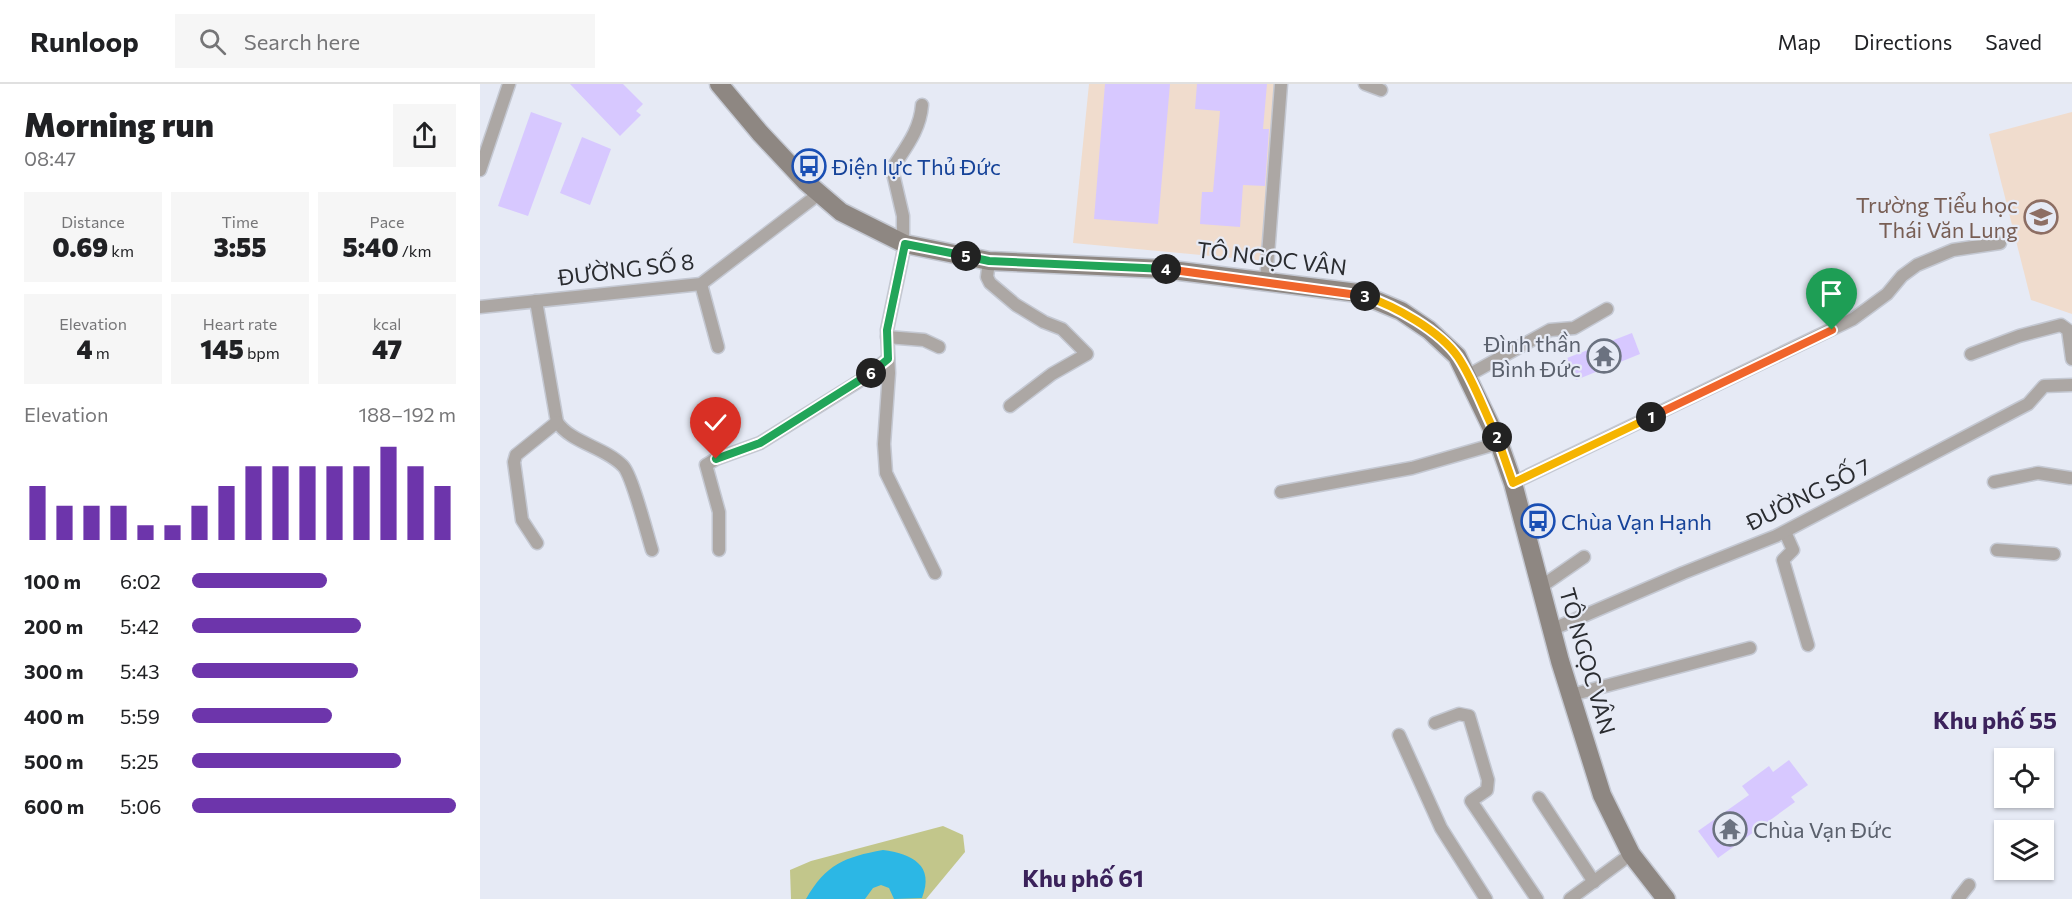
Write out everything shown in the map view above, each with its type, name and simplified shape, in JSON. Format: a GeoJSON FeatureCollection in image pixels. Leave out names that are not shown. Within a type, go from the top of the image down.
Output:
{"type":"FeatureCollection","features":[{"type":"Feature","properties":{"kind":"main road","name":"TÔ NGỌC VÂN"},"geometry":{"type":"LineString","coordinates":[[719,84],[760,133],[806,182],[841,212],[904,243],[989,261],[1163,269],[1358,293],[1392,307],[1429,330],[1457,356],[1499,442],[1513,483],[1571,695],[1602,795],[1631,854],[1666,899]]}},
{"type":"Feature","properties":{"kind":"street"},"geometry":{"type":"LineString","coordinates":[[480,170],[509,84]]}},
{"type":"Feature","properties":{"kind":"street"},"geometry":{"type":"LineString","coordinates":[[1266,281],[1281,84]]}},
{"type":"Feature","properties":{"kind":"street"},"geometry":{"type":"LineString","coordinates":[[1365,84],[1381,90]]}},
{"type":"Feature","properties":{"kind":"street"},"geometry":{"type":"LineString","coordinates":[[922,105],[921,117],[910,145],[892,169],[903,216],[904,243],[893,292],[887,337],[884,444],[886,473],[935,573]]}},
{"type":"Feature","properties":{"kind":"street","name":"ĐƯỜNG SỐ 8"},"geometry":{"type":"LineString","coordinates":[[480,307],[701,284],[820,193]]}},
{"type":"Feature","properties":{"kind":"street"},"geometry":{"type":"LineString","coordinates":[[1513,483],[1853,320],[1887,294],[1902,276],[1917,265],[1953,250],[2000,243]]}},
{"type":"Feature","properties":{"kind":"street"},"geometry":{"type":"LineString","coordinates":[[989,261],[987,277],[990,283],[1026,310],[1062,329],[1087,354],[1052,374],[1010,406]]}},
{"type":"Feature","properties":{"kind":"street"},"geometry":{"type":"LineString","coordinates":[[701,284],[718,347]]}},
{"type":"Feature","properties":{"kind":"street"},"geometry":{"type":"LineString","coordinates":[[537,301],[557,422],[562,429],[600,449],[626,468],[652,550]]}},
{"type":"Feature","properties":{"kind":"street"},"geometry":{"type":"LineString","coordinates":[[1467,376],[1550,330],[1574,328],[1607,309]]}},
{"type":"Feature","properties":{"kind":"street"},"geometry":{"type":"LineString","coordinates":[[1971,354],[2019,336],[2061,325],[2068,330],[2072,359]]}},
{"type":"Feature","properties":{"kind":"street"},"geometry":{"type":"LineString","coordinates":[[887,337],[924,340],[939,347]]}},
{"type":"Feature","properties":{"kind":"street"},"geometry":{"type":"LineString","coordinates":[[719,550],[719,512],[706,465],[760,443],[861,380],[888,359]]}},
{"type":"Feature","properties":{"kind":"street","name":"ĐƯỜNG SỐ 7"},"geometry":{"type":"LineString","coordinates":[[1553,629],[1785,532],[2028,404],[2044,386],[2072,385]]}},
{"type":"Feature","properties":{"kind":"street"},"geometry":{"type":"LineString","coordinates":[[537,543],[522,520],[514,462],[516,455],[557,422]]}},
{"type":"Feature","properties":{"kind":"street"},"geometry":{"type":"LineString","coordinates":[[1281,492],[1412,468],[1499,442]]}},
{"type":"Feature","properties":{"kind":"street"},"geometry":{"type":"LineString","coordinates":[[1994,482],[2038,474],[2070,478]]}},
{"type":"Feature","properties":{"kind":"street"},"geometry":{"type":"LineString","coordinates":[[1785,532],[1793,550],[1783,560],[1808,645]]}},
{"type":"Feature","properties":{"kind":"street"},"geometry":{"type":"LineString","coordinates":[[1997,550],[2054,554]]}},
{"type":"Feature","properties":{"kind":"street"},"geometry":{"type":"LineString","coordinates":[[1542,586],[1584,557]]}},
{"type":"Feature","properties":{"kind":"street"},"geometry":{"type":"LineString","coordinates":[[1571,695],[1750,648]]}},
{"type":"Feature","properties":{"kind":"street"},"geometry":{"type":"LineString","coordinates":[[1435,723],[1459,714],[1469,716],[1488,780],[1487,790],[1471,801],[1537,899]]}},
{"type":"Feature","properties":{"kind":"street"},"geometry":{"type":"LineString","coordinates":[[1399,735],[1441,828],[1486,899]]}},
{"type":"Feature","properties":{"kind":"street"},"geometry":{"type":"LineString","coordinates":[[1539,798],[1594,882]]}},
{"type":"Feature","properties":{"kind":"street"},"geometry":{"type":"LineString","coordinates":[[1572,899],[1631,854]]}},
{"type":"Feature","properties":{"kind":"street"},"geometry":{"type":"LineString","coordinates":[[1959,899],[1969,885]]}},
{"type":"Feature","properties":{"kind":"shaded area"},"geometry":{"type":"Polygon","coordinates":[[[1089,84],[1275,84],[1265,261],[1073,243],[1089,84]]]}},
{"type":"Feature","properties":{"kind":"shaded area","name":"Trường Tiểu học Thái Văn Lung"},"geometry":{"type":"Polygon","coordinates":[[[2072,112],[2072,314],[2031,300],[1989,134],[2072,112]]]}},
{"type":"Feature","properties":{"kind":"green space"},"geometry":{"type":"Polygon","coordinates":[[[943,826],[963,835],[965,852],[926,899],[791,899],[790,870],[811,861],[943,826]]]}},
{"type":"Feature","properties":{"kind":"water"},"geometry":{"type":"Polygon","coordinates":[[[883,850],[912,858],[923,869],[925,887],[922,898],[894,899],[889,888],[881,885],[873,888],[865,899],[806,899],[821,878],[838,864],[847,859],[883,850]]]}},
{"type":"Feature","properties":{"kind":"building"},"geometry":{"type":"Polygon","coordinates":[[[570,84],[623,84],[643,104],[636,111],[641,115],[620,136],[570,84]]]}},
{"type":"Feature","properties":{"kind":"building"},"geometry":{"type":"Polygon","coordinates":[[[1105,84],[1170,84],[1158,224],[1094,219],[1105,84]]]}},
{"type":"Feature","properties":{"kind":"building"},"geometry":{"type":"Polygon","coordinates":[[[1197,84],[1267,84],[1263,129],[1269,129],[1265,186],[1243,185],[1240,227],[1200,224],[1202,192],[1213,192],[1220,111],[1195,109],[1197,84]]]}},
{"type":"Feature","properties":{"kind":"building"},"geometry":{"type":"Polygon","coordinates":[[[531,112],[562,123],[528,216],[498,206],[531,112]]]}},
{"type":"Feature","properties":{"kind":"building"},"geometry":{"type":"Polygon","coordinates":[[[582,137],[611,149],[590,205],[560,193],[582,137]]]}},
{"type":"Feature","properties":{"kind":"building","name":"Đình thần Bình Đức"},"geometry":{"type":"Polygon","coordinates":[[[1632,333],[1640,354],[1576,380],[1567,358],[1632,333]]]}},
{"type":"Feature","properties":{"kind":"building"},"geometry":{"type":"Polygon","coordinates":[[[1789,760],[1808,785],[1791,797],[1795,802],[1718,858],[1698,831],[1749,795],[1742,786],[1769,766],[1773,772],[1789,760]]]}},
{"type":"Feature","properties":{"kind":"place","name":"Điện lực Thủ Đức"},"geometry":{"type":"Point","coordinates":[809,166]}},
{"type":"Feature","properties":{"kind":"place","name":"Trường Tiểu học Thái Văn Lung"},"geometry":{"type":"Point","coordinates":[2041,217]}},
{"type":"Feature","properties":{"kind":"place","name":"Đình thần Bình Đức"},"geometry":{"type":"Point","coordinates":[1604,356]}},
{"type":"Feature","properties":{"kind":"place","name":"Chùa Vạn Hạnh"},"geometry":{"type":"Point","coordinates":[1538,521]}},
{"type":"Feature","properties":{"kind":"place","name":"Chùa Vạn Đức"},"geometry":{"type":"Point","coordinates":[1730,829]}},
{"type":"Feature","properties":{"kind":"district","name":"Khu phố 55"},"geometry":{"type":"Point","coordinates":[1995,719]}},
{"type":"Feature","properties":{"kind":"district","name":"Khu phố 61"},"geometry":{"type":"Point","coordinates":[1083,877]}},
{"type":"Feature","properties":{"kind":"route"},"geometry":{"type":"LineString","coordinates":[[716,459],[760,443],[843,392],[888,359],[887,330],[893,292],[905,244],[989,261],[1203,272],[1358,293],[1374,298],[1401,311],[1429,330],[1457,356],[1499,442],[1513,483],[1832,330]]}}]}
